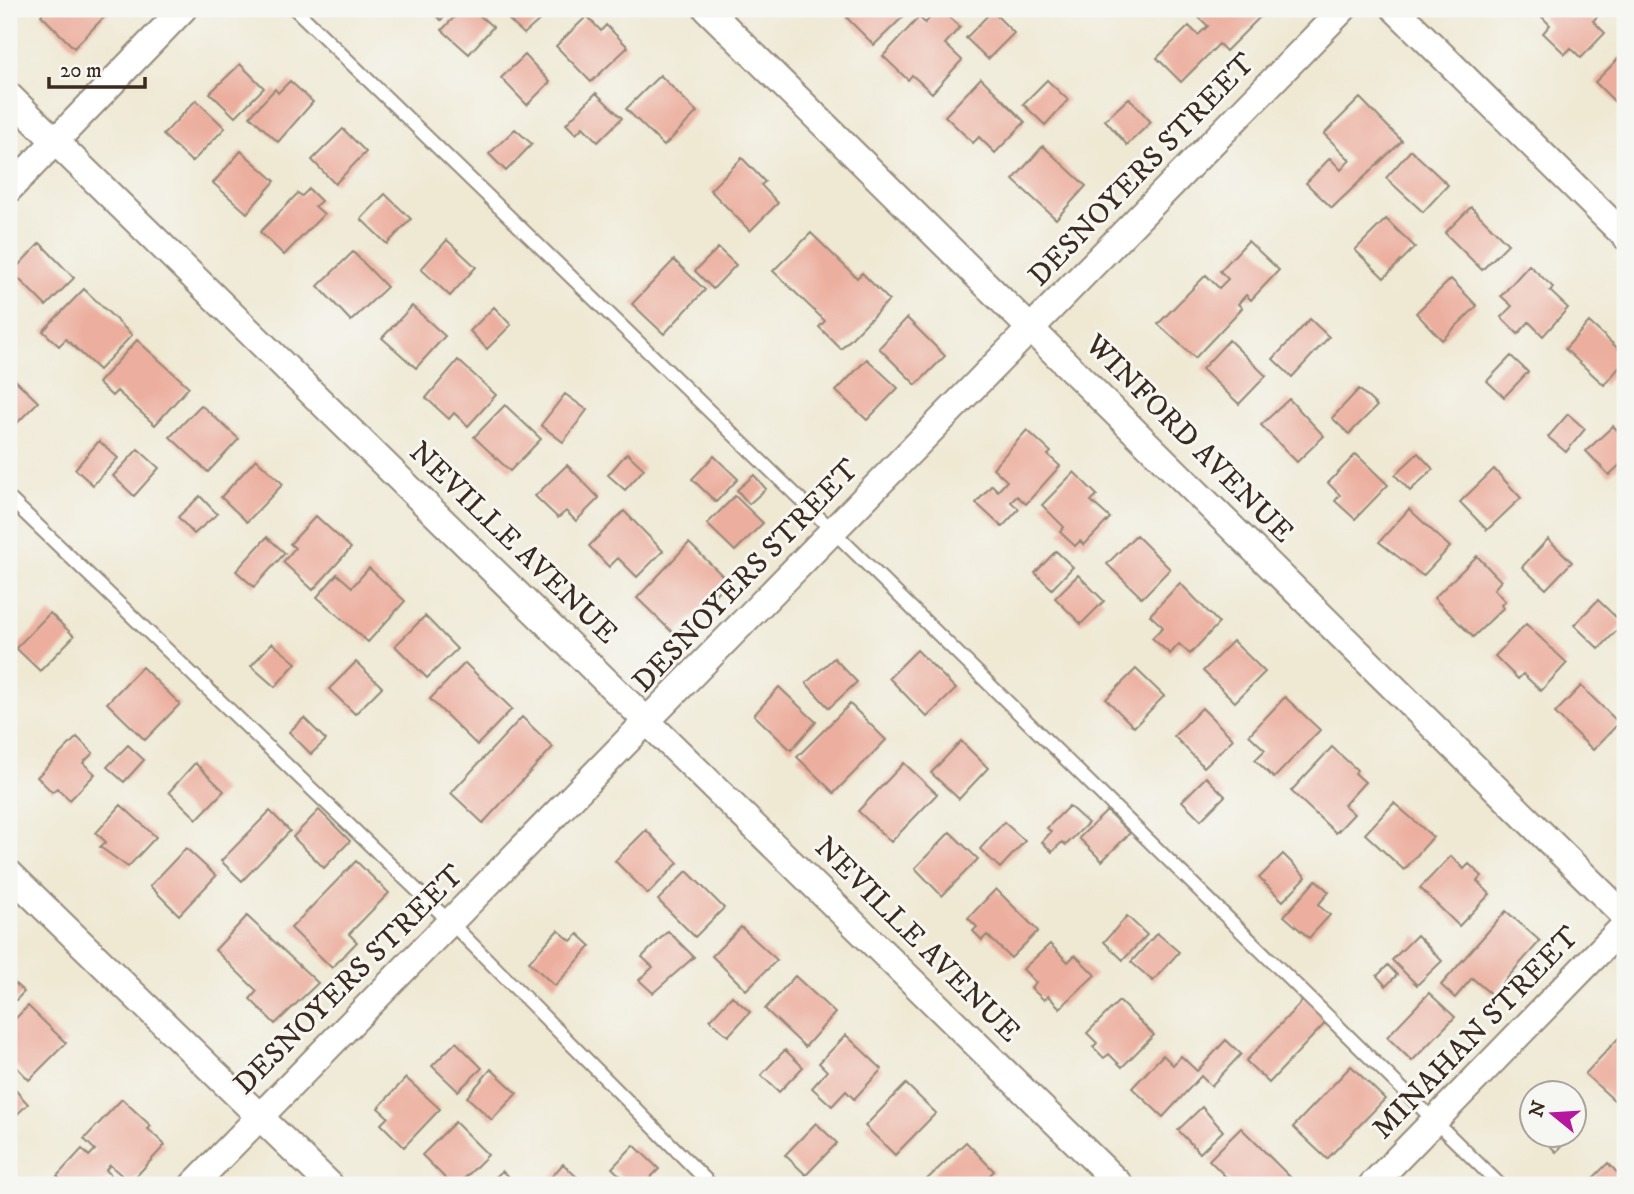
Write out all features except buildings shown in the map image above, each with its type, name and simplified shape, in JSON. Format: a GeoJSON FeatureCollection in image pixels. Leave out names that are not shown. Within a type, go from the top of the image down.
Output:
{"type":"FeatureCollection","features":[{"type":"Feature","properties":{"kind":"street"},"geometry":{"type":"LineString","coordinates":[[9,189],[183,9]]}},
{"type":"Feature","properties":{"kind":"street","name":"WINFORD AVENUE"},"geometry":{"type":"LineString","coordinates":[[707,9],[1625,916]]}},
{"type":"Feature","properties":{"kind":"street","name":"DESNOYERS STREET"},"geometry":{"type":"LineString","coordinates":[[193,1185],[650,721],[1343,9]]}},
{"type":"Feature","properties":{"kind":"street"},"geometry":{"type":"LineString","coordinates":[[1395,9],[1625,236]]}},
{"type":"Feature","properties":{"kind":"street","name":"NEVILLE AVENUE"},"geometry":{"type":"LineString","coordinates":[[9,96],[650,721],[1120,1185]]}},
{"type":"Feature","properties":{"kind":"street"},"geometry":{"type":"LineString","coordinates":[[9,873],[330,1185]]}},
{"type":"Feature","properties":{"kind":"street","name":"MINAHAN STREET"},"geometry":{"type":"LineString","coordinates":[[1372,1185],[1625,925]]}},
{"type":"Feature","properties":{"kind":"lane"},"geometry":{"type":"LineString","coordinates":[[295,9],[834,532],[1500,1185]]}},
{"type":"Feature","properties":{"kind":"lane"},"geometry":{"type":"LineString","coordinates":[[9,498],[451,923],[712,1185]]}}]}
